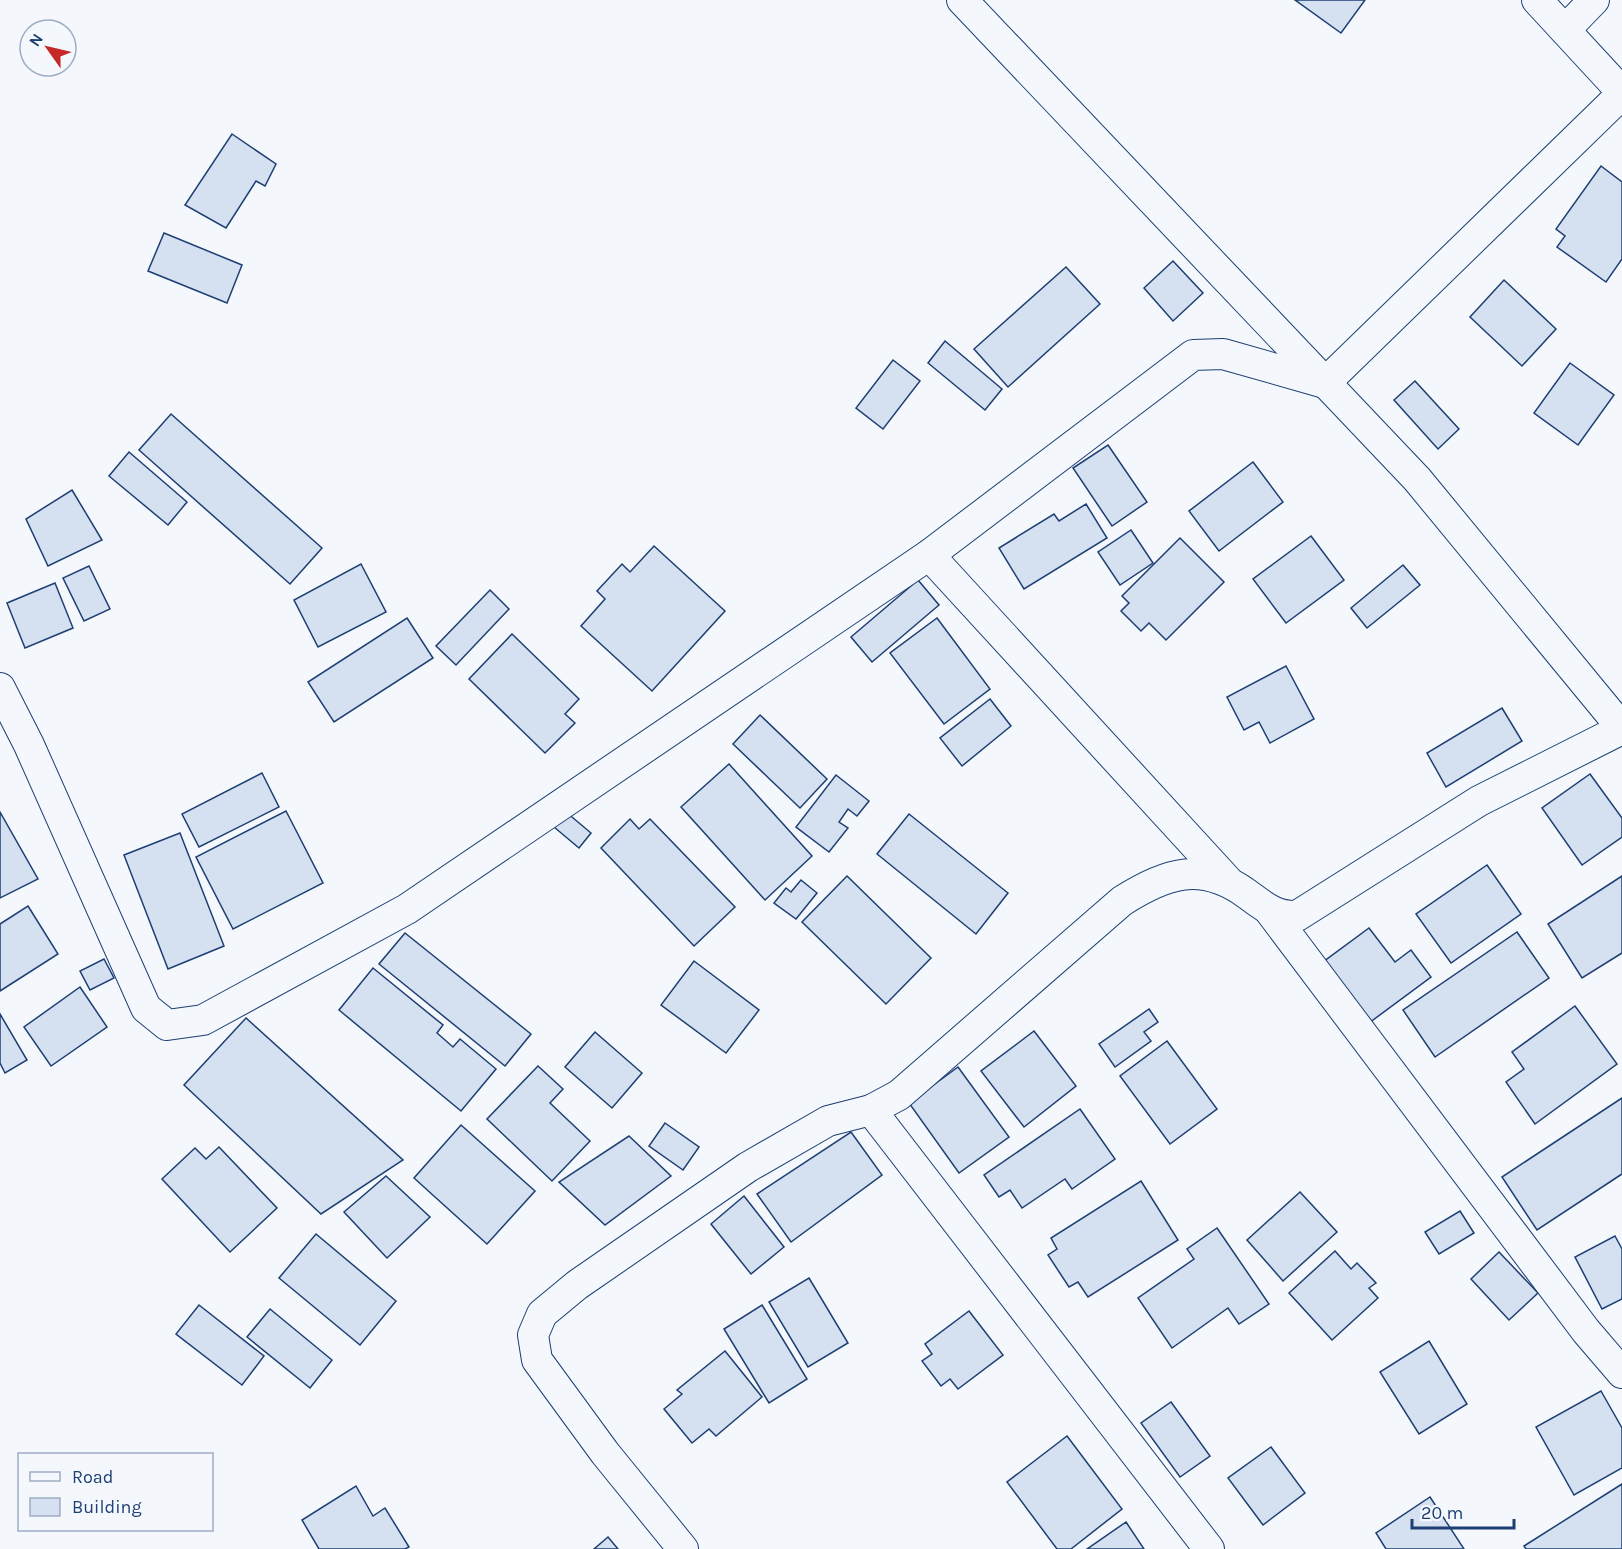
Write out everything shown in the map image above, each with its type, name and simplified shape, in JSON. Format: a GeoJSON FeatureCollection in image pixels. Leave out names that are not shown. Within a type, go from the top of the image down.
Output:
{"type":"FeatureCollection","features":[{"type":"Feature","properties":{"kind":"street"},"geometry":{"type":"LineString","coordinates":[[930,555],[1227,880],[1269,910],[1283,917],[1296,916],[1479,801],[1622,729],[1417,479],[962,0]]}},
{"type":"Feature","properties":{"kind":"street"},"geometry":{"type":"LineString","coordinates":[[1325,383],[1622,93],[1537,0]]}},
{"type":"Feature","properties":{"kind":"street"},"geometry":{"type":"LineString","coordinates":[[1565,30],[1594,0]]}},
{"type":"Feature","properties":{"kind":"street"},"geometry":{"type":"LineString","coordinates":[[0,688],[29,745],[146,1008],[167,1025],[203,1020],[407,909],[930,555],[1193,355],[1223,354],[1325,383]]}},
{"type":"Feature","properties":{"kind":"street"},"geometry":{"type":"LineString","coordinates":[[683,1549],[605,1453],[537,1360],[533,1335],[542,1314],[577,1285],[739,1173],[828,1120],[871,1110],[899,1095],[1122,901],[1148,885],[1174,874],[1227,880]]}},
{"type":"Feature","properties":{"kind":"street"},"geometry":{"type":"LineString","coordinates":[[1269,910],[1586,1331],[1622,1373]]}},
{"type":"Feature","properties":{"kind":"street"},"geometry":{"type":"LineString","coordinates":[[871,1110],[1209,1549]]}},
{"type":"Feature","properties":{"kind":"building"},"geometry":{"type":"Polygon","coordinates":[[[1295,0],[1365,0],[1341,33],[1295,0]]]}},
{"type":"Feature","properties":{"kind":"building"},"geometry":{"type":"Polygon","coordinates":[[[232,134],[276,164],[265,186],[256,181],[226,228],[185,205],[232,134]]]}},
{"type":"Feature","properties":{"kind":"building"},"geometry":{"type":"Polygon","coordinates":[[[1601,166],[1622,182],[1622,259],[1606,282],[1557,247],[1565,236],[1556,229],[1601,166]]]}},
{"type":"Feature","properties":{"kind":"building"},"geometry":{"type":"Polygon","coordinates":[[[164,233],[242,265],[227,303],[148,271],[164,233]]]}},
{"type":"Feature","properties":{"kind":"building"},"geometry":{"type":"Polygon","coordinates":[[[1173,261],[1203,293],[1173,321],[1144,288],[1173,261]]]}},
{"type":"Feature","properties":{"kind":"building"},"geometry":{"type":"Polygon","coordinates":[[[1066,267],[1100,304],[1008,387],[974,349],[1066,267]]]}},
{"type":"Feature","properties":{"kind":"building"},"geometry":{"type":"Polygon","coordinates":[[[1504,280],[1556,329],[1522,366],[1470,317],[1504,280]]]}},
{"type":"Feature","properties":{"kind":"building"},"geometry":{"type":"Polygon","coordinates":[[[945,341],[1002,389],[985,410],[928,363],[945,341]]]}},
{"type":"Feature","properties":{"kind":"building"},"geometry":{"type":"Polygon","coordinates":[[[893,360],[920,381],[883,429],[856,408],[893,360]]]}},
{"type":"Feature","properties":{"kind":"building"},"geometry":{"type":"Polygon","coordinates":[[[1570,363],[1614,395],[1578,445],[1534,413],[1570,363]]]}},
{"type":"Feature","properties":{"kind":"building"},"geometry":{"type":"Polygon","coordinates":[[[1415,381],[1459,429],[1438,449],[1394,400],[1415,381]]]}},
{"type":"Feature","properties":{"kind":"building"},"geometry":{"type":"Polygon","coordinates":[[[171,414],[322,548],[290,584],[139,450],[171,414]]]}},
{"type":"Feature","properties":{"kind":"building"},"geometry":{"type":"Polygon","coordinates":[[[1108,445],[1147,502],[1112,526],[1073,468],[1108,445]]]}},
{"type":"Feature","properties":{"kind":"building"},"geometry":{"type":"Polygon","coordinates":[[[129,452],[187,502],[168,525],[109,476],[129,452]]]}},
{"type":"Feature","properties":{"kind":"building"},"geometry":{"type":"Polygon","coordinates":[[[1253,462],[1283,502],[1219,551],[1189,511],[1253,462]]]}},
{"type":"Feature","properties":{"kind":"building"},"geometry":{"type":"Polygon","coordinates":[[[72,490],[102,540],[48,566],[26,519],[72,490]]]}},
{"type":"Feature","properties":{"kind":"building"},"geometry":{"type":"Polygon","coordinates":[[[1086,504],[1107,538],[1024,589],[999,548],[1054,514],[1059,521],[1086,504]]]}},
{"type":"Feature","properties":{"kind":"building"},"geometry":{"type":"Polygon","coordinates":[[[1131,530],[1153,563],[1120,585],[1098,552],[1131,530]]]}},
{"type":"Feature","properties":{"kind":"building"},"geometry":{"type":"Polygon","coordinates":[[[1311,536],[1344,580],[1286,623],[1253,579],[1311,536]]]}},
{"type":"Feature","properties":{"kind":"building"},"geometry":{"type":"Polygon","coordinates":[[[1180,538],[1224,582],[1166,640],[1149,623],[1141,631],[1121,611],[1129,603],[1122,596],[1180,538]]]}},
{"type":"Feature","properties":{"kind":"building"},"geometry":{"type":"Polygon","coordinates":[[[654,546],[725,611],[652,691],[581,626],[605,599],[597,591],[622,564],[630,572],[654,546]]]}},
{"type":"Feature","properties":{"kind":"building"},"geometry":{"type":"Polygon","coordinates":[[[361,564],[386,612],[318,647],[294,600],[361,564]]]}},
{"type":"Feature","properties":{"kind":"building"},"geometry":{"type":"Polygon","coordinates":[[[1403,565],[1420,585],[1367,628],[1351,608],[1403,565]]]}},
{"type":"Feature","properties":{"kind":"building"},"geometry":{"type":"Polygon","coordinates":[[[89,566],[110,609],[84,621],[63,578],[89,566]]]}},
{"type":"Feature","properties":{"kind":"building"},"geometry":{"type":"Polygon","coordinates":[[[918,580],[939,605],[872,662],[851,637],[918,580]]]}},
{"type":"Feature","properties":{"kind":"building"},"geometry":{"type":"Polygon","coordinates":[[[55,583],[73,628],[25,648],[7,603],[55,583]]]}},
{"type":"Feature","properties":{"kind":"building"},"geometry":{"type":"Polygon","coordinates":[[[490,590],[509,609],[456,665],[436,646],[490,590]]]}},
{"type":"Feature","properties":{"kind":"building"},"geometry":{"type":"Polygon","coordinates":[[[407,618],[433,658],[334,722],[308,682],[407,618]]]}},
{"type":"Feature","properties":{"kind":"building"},"geometry":{"type":"Polygon","coordinates":[[[937,618],[990,689],[944,724],[890,653],[937,618]]]}},
{"type":"Feature","properties":{"kind":"building"},"geometry":{"type":"Polygon","coordinates":[[[512,634],[579,699],[565,714],[575,723],[545,753],[469,679],[512,634]]]}},
{"type":"Feature","properties":{"kind":"building"},"geometry":{"type":"Polygon","coordinates":[[[1286,666],[1314,719],[1270,743],[1259,722],[1244,730],[1227,697],[1286,666]]]}},
{"type":"Feature","properties":{"kind":"building"},"geometry":{"type":"Polygon","coordinates":[[[990,699],[1011,726],[962,766],[940,738],[990,699]]]}},
{"type":"Feature","properties":{"kind":"building"},"geometry":{"type":"Polygon","coordinates":[[[1502,708],[1522,741],[1446,787],[1427,753],[1502,708]]]}},
{"type":"Feature","properties":{"kind":"building"},"geometry":{"type":"Polygon","coordinates":[[[760,715],[827,779],[800,808],[733,744],[760,715]]]}},
{"type":"Feature","properties":{"kind":"building"},"geometry":{"type":"Polygon","coordinates":[[[729,764],[812,856],[765,900],[681,807],[729,764]]]}},
{"type":"Feature","properties":{"kind":"building"},"geometry":{"type":"Polygon","coordinates":[[[262,773],[279,807],[199,847],[182,814],[262,773]]]}},
{"type":"Feature","properties":{"kind":"building"},"geometry":{"type":"Polygon","coordinates":[[[1590,774],[1622,818],[1622,837],[1582,865],[1542,808],[1590,774]]]}},
{"type":"Feature","properties":{"kind":"building"},"geometry":{"type":"Polygon","coordinates":[[[836,775],[869,801],[857,816],[848,809],[839,822],[848,828],[829,852],[796,827],[836,775]]]}},
{"type":"Feature","properties":{"kind":"building"},"geometry":{"type":"Polygon","coordinates":[[[286,811],[323,883],[233,929],[196,857],[286,811]]]}},
{"type":"Feature","properties":{"kind":"building"},"geometry":{"type":"Polygon","coordinates":[[[0,812],[38,879],[0,898],[0,812]]]}},
{"type":"Feature","properties":{"kind":"building"},"geometry":{"type":"Polygon","coordinates":[[[566,812],[591,833],[579,848],[554,827],[566,812]]]}},
{"type":"Feature","properties":{"kind":"building"},"geometry":{"type":"Polygon","coordinates":[[[909,814],[1008,893],[976,934],[877,854],[909,814]]]}},
{"type":"Feature","properties":{"kind":"building"},"geometry":{"type":"Polygon","coordinates":[[[630,819],[639,829],[650,819],[735,907],[694,946],[601,848],[630,819]]]}},
{"type":"Feature","properties":{"kind":"building"},"geometry":{"type":"Polygon","coordinates":[[[180,833],[224,946],[168,969],[124,855],[180,833]]]}},
{"type":"Feature","properties":{"kind":"building"},"geometry":{"type":"Polygon","coordinates":[[[1487,865],[1521,914],[1451,963],[1416,914],[1487,865]]]}},
{"type":"Feature","properties":{"kind":"building"},"geometry":{"type":"Polygon","coordinates":[[[847,876],[931,958],[886,1004],[802,922],[847,876]]]}},
{"type":"Feature","properties":{"kind":"building"},"geometry":{"type":"Polygon","coordinates":[[[1622,876],[1622,953],[1582,978],[1548,924],[1622,876]]]}},
{"type":"Feature","properties":{"kind":"building"},"geometry":{"type":"Polygon","coordinates":[[[801,880],[817,893],[796,919],[774,903],[786,888],[791,892],[801,880]]]}},
{"type":"Feature","properties":{"kind":"building"},"geometry":{"type":"Polygon","coordinates":[[[28,906],[58,954],[0,991],[0,924],[28,906]]]}},
{"type":"Feature","properties":{"kind":"building"},"geometry":{"type":"Polygon","coordinates":[[[1369,928],[1395,962],[1411,950],[1431,977],[1369,1023],[1323,962],[1369,928]]]}},
{"type":"Feature","properties":{"kind":"building"},"geometry":{"type":"Polygon","coordinates":[[[1517,932],[1549,978],[1435,1057],[1403,1010],[1517,932]]]}},
{"type":"Feature","properties":{"kind":"building"},"geometry":{"type":"Polygon","coordinates":[[[405,933],[531,1034],[505,1066],[379,964],[405,933]]]}},
{"type":"Feature","properties":{"kind":"building"},"geometry":{"type":"Polygon","coordinates":[[[104,959],[114,978],[90,990],[80,971],[104,959]]]}},
{"type":"Feature","properties":{"kind":"building"},"geometry":{"type":"Polygon","coordinates":[[[694,961],[759,1010],[726,1053],[661,1005],[694,961]]]}},
{"type":"Feature","properties":{"kind":"building"},"geometry":{"type":"Polygon","coordinates":[[[373,968],[443,1025],[437,1033],[453,1047],[460,1039],[496,1069],[461,1111],[339,1010],[373,968]]]}},
{"type":"Feature","properties":{"kind":"building"},"geometry":{"type":"Polygon","coordinates":[[[80,987],[107,1027],[51,1066],[24,1027],[80,987]]]}},
{"type":"Feature","properties":{"kind":"building"},"geometry":{"type":"Polygon","coordinates":[[[1575,1006],[1617,1064],[1535,1124],[1506,1082],[1524,1069],[1512,1052],[1575,1006]]]}},
{"type":"Feature","properties":{"kind":"building"},"geometry":{"type":"Polygon","coordinates":[[[1149,1009],[1158,1022],[1144,1032],[1151,1041],[1115,1067],[1099,1044],[1149,1009]]]}},
{"type":"Feature","properties":{"kind":"building"},"geometry":{"type":"Polygon","coordinates":[[[0,1014],[27,1060],[5,1073],[0,1063],[0,1014]]]}},
{"type":"Feature","properties":{"kind":"building"},"geometry":{"type":"Polygon","coordinates":[[[246,1018],[403,1160],[321,1214],[184,1085],[246,1018]]]}},
{"type":"Feature","properties":{"kind":"building"},"geometry":{"type":"Polygon","coordinates":[[[1034,1031],[1076,1086],[1024,1127],[981,1071],[1034,1031]]]}},
{"type":"Feature","properties":{"kind":"building"},"geometry":{"type":"Polygon","coordinates":[[[595,1032],[642,1073],[612,1108],[565,1067],[595,1032]]]}},
{"type":"Feature","properties":{"kind":"building"},"geometry":{"type":"Polygon","coordinates":[[[1167,1041],[1217,1109],[1170,1144],[1120,1076],[1167,1041]]]}},
{"type":"Feature","properties":{"kind":"building"},"geometry":{"type":"Polygon","coordinates":[[[538,1066],[563,1089],[550,1103],[590,1141],[552,1181],[487,1119],[538,1066]]]}},
{"type":"Feature","properties":{"kind":"building"},"geometry":{"type":"Polygon","coordinates":[[[958,1067],[1009,1137],[959,1173],[909,1103],[958,1067]]]}},
{"type":"Feature","properties":{"kind":"building"},"geometry":{"type":"Polygon","coordinates":[[[1622,1098],[1622,1174],[1537,1230],[1502,1177],[1622,1098]]]}},
{"type":"Feature","properties":{"kind":"building"},"geometry":{"type":"Polygon","coordinates":[[[1080,1109],[1115,1159],[1072,1189],[1065,1179],[1022,1208],[1010,1190],[999,1197],[984,1175],[1080,1109]]]}},
{"type":"Feature","properties":{"kind":"building"},"geometry":{"type":"Polygon","coordinates":[[[665,1123],[699,1147],[683,1170],[649,1146],[665,1123]]]}},
{"type":"Feature","properties":{"kind":"building"},"geometry":{"type":"Polygon","coordinates":[[[461,1125],[535,1191],[487,1244],[414,1178],[461,1125]]]}},
{"type":"Feature","properties":{"kind":"building"},"geometry":{"type":"Polygon","coordinates":[[[851,1132],[882,1175],[791,1242],[757,1194],[851,1132]]]}},
{"type":"Feature","properties":{"kind":"building"},"geometry":{"type":"Polygon","coordinates":[[[629,1136],[671,1176],[605,1225],[559,1182],[629,1136]]]}},
{"type":"Feature","properties":{"kind":"building"},"geometry":{"type":"Polygon","coordinates":[[[219,1147],[277,1208],[230,1252],[162,1179],[195,1148],[206,1159],[219,1147]]]}},
{"type":"Feature","properties":{"kind":"building"},"geometry":{"type":"Polygon","coordinates":[[[386,1176],[430,1217],[387,1258],[344,1212],[386,1176]]]}},
{"type":"Feature","properties":{"kind":"building"},"geometry":{"type":"Polygon","coordinates":[[[1141,1181],[1178,1240],[1088,1297],[1078,1282],[1069,1287],[1048,1255],[1057,1249],[1051,1238],[1141,1181]]]}},
{"type":"Feature","properties":{"kind":"building"},"geometry":{"type":"Polygon","coordinates":[[[1300,1192],[1337,1232],[1283,1281],[1247,1240],[1300,1192]]]}},
{"type":"Feature","properties":{"kind":"building"},"geometry":{"type":"Polygon","coordinates":[[[744,1196],[784,1247],[751,1274],[711,1224],[744,1196]]]}},
{"type":"Feature","properties":{"kind":"building"},"geometry":{"type":"Polygon","coordinates":[[[1460,1211],[1474,1233],[1439,1254],[1425,1232],[1460,1211]]]}},
{"type":"Feature","properties":{"kind":"building"},"geometry":{"type":"Polygon","coordinates":[[[1217,1228],[1269,1304],[1239,1324],[1228,1308],[1172,1348],[1138,1298],[1194,1259],[1187,1249],[1217,1228]]]}},
{"type":"Feature","properties":{"kind":"building"},"geometry":{"type":"Polygon","coordinates":[[[316,1234],[396,1301],[360,1345],[279,1278],[316,1234]]]}},
{"type":"Feature","properties":{"kind":"building"},"geometry":{"type":"Polygon","coordinates":[[[1615,1236],[1622,1249],[1622,1299],[1602,1309],[1575,1257],[1615,1236]]]}},
{"type":"Feature","properties":{"kind":"building"},"geometry":{"type":"Polygon","coordinates":[[[1335,1251],[1351,1269],[1357,1263],[1376,1283],[1369,1288],[1378,1298],[1332,1340],[1289,1293],[1335,1251]]]}},
{"type":"Feature","properties":{"kind":"building"},"geometry":{"type":"Polygon","coordinates":[[[1499,1252],[1538,1293],[1509,1320],[1471,1279],[1499,1252]]]}},
{"type":"Feature","properties":{"kind":"building"},"geometry":{"type":"Polygon","coordinates":[[[809,1278],[848,1343],[808,1367],[769,1302],[809,1278]]]}},
{"type":"Feature","properties":{"kind":"building"},"geometry":{"type":"Polygon","coordinates":[[[199,1305],[264,1356],[242,1385],[176,1334],[199,1305]]]}},
{"type":"Feature","properties":{"kind":"building"},"geometry":{"type":"Polygon","coordinates":[[[762,1305],[807,1379],[769,1403],[724,1329],[762,1305]]]}},
{"type":"Feature","properties":{"kind":"building"},"geometry":{"type":"Polygon","coordinates":[[[270,1309],[332,1360],[310,1388],[247,1337],[270,1309]]]}},
{"type":"Feature","properties":{"kind":"building"},"geometry":{"type":"Polygon","coordinates":[[[969,1311],[1003,1355],[958,1389],[950,1379],[941,1386],[922,1361],[932,1354],[925,1344],[969,1311]]]}},
{"type":"Feature","properties":{"kind":"building"},"geometry":{"type":"Polygon","coordinates":[[[1429,1341],[1467,1404],[1419,1434],[1380,1372],[1429,1341]]]}},
{"type":"Feature","properties":{"kind":"building"},"geometry":{"type":"Polygon","coordinates":[[[725,1351],[762,1397],[716,1436],[709,1429],[692,1443],[664,1409],[682,1394],[677,1390],[725,1351]]]}},
{"type":"Feature","properties":{"kind":"building"},"geometry":{"type":"Polygon","coordinates":[[[1601,1391],[1622,1428],[1622,1468],[1574,1495],[1536,1427],[1601,1391]]]}},
{"type":"Feature","properties":{"kind":"building"},"geometry":{"type":"Polygon","coordinates":[[[1171,1402],[1210,1456],[1180,1477],[1141,1423],[1171,1402]]]}},
{"type":"Feature","properties":{"kind":"building"},"geometry":{"type":"Polygon","coordinates":[[[1067,1436],[1122,1509],[1071,1549],[1057,1549],[1007,1482],[1067,1436]]]}},
{"type":"Feature","properties":{"kind":"building"},"geometry":{"type":"Polygon","coordinates":[[[1271,1447],[1305,1493],[1263,1525],[1228,1478],[1271,1447]]]}},
{"type":"Feature","properties":{"kind":"building"},"geometry":{"type":"Polygon","coordinates":[[[1622,1484],[1622,1549],[1526,1549],[1524,1546],[1622,1484]]]}},
{"type":"Feature","properties":{"kind":"building"},"geometry":{"type":"Polygon","coordinates":[[[356,1486],[373,1516],[385,1508],[409,1547],[405,1549],[319,1549],[302,1520],[356,1486]]]}},
{"type":"Feature","properties":{"kind":"building"},"geometry":{"type":"Polygon","coordinates":[[[1430,1497],[1464,1549],[1386,1549],[1376,1533],[1430,1497]]]}},
{"type":"Feature","properties":{"kind":"building"},"geometry":{"type":"Polygon","coordinates":[[[1126,1522],[1144,1549],[1087,1549],[1126,1522]]]}},
{"type":"Feature","properties":{"kind":"building"},"geometry":{"type":"Polygon","coordinates":[[[608,1537],[618,1549],[594,1549],[608,1537]]]}}]}
